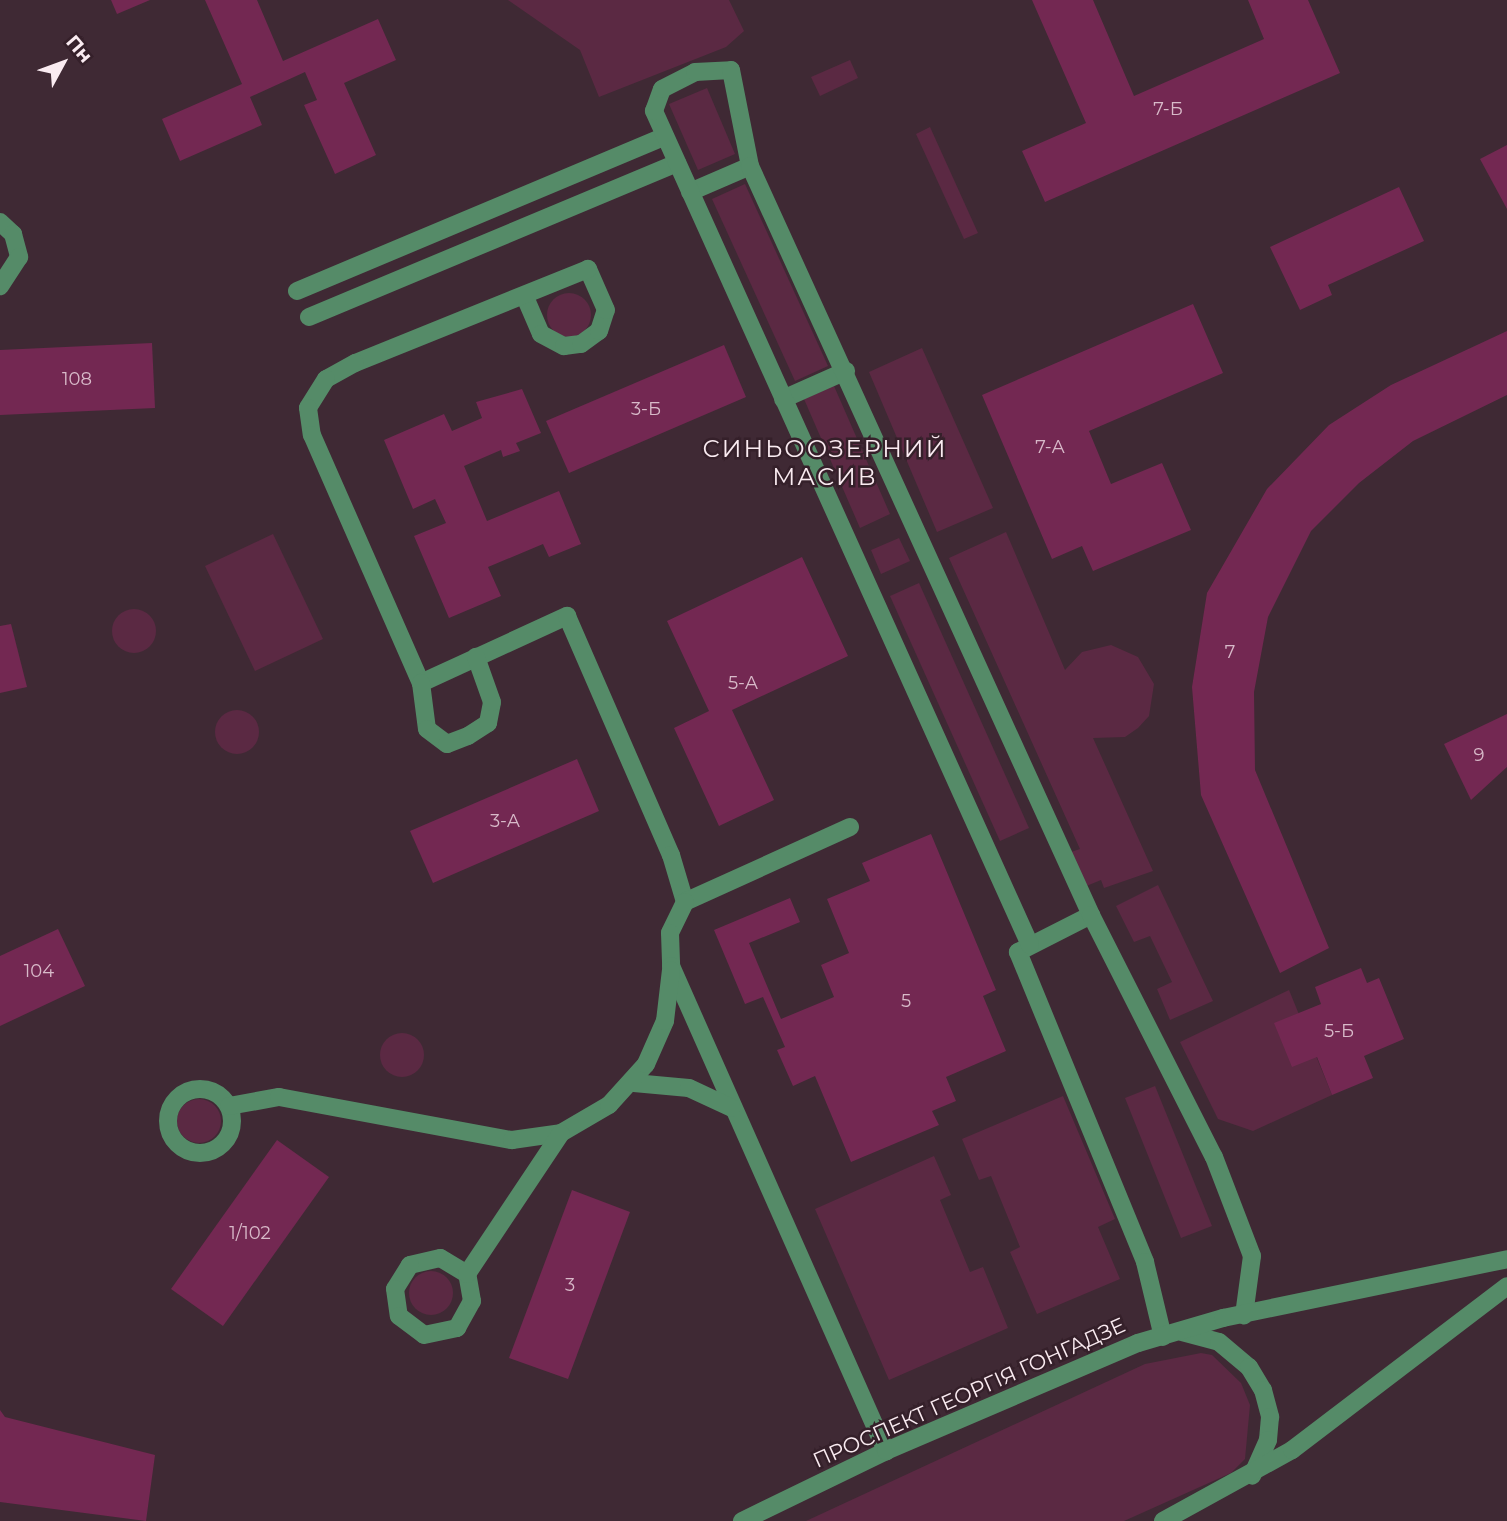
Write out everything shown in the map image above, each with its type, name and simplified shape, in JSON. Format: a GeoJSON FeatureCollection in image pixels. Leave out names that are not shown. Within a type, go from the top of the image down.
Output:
{"type":"FeatureCollection","features":[{"type":"Feature","properties":{"kind":"street"},"geometry":{"type":"LineString","coordinates":[[1030,945],[653,111],[662,89],[695,72],[731,69],[750,166],[1091,915],[1214,1157],[1252,1256],[1244,1315]]}},
{"type":"Feature","properties":{"kind":"street"},"geometry":{"type":"LineString","coordinates":[[665,135],[302,289],[313,315],[677,163]]}},
{"type":"Feature","properties":{"kind":"street"},"geometry":{"type":"LineString","coordinates":[[620,155],[632,181]]}},
{"type":"Feature","properties":{"kind":"street"},"geometry":{"type":"LineString","coordinates":[[690,192],[750,166]]}},
{"type":"Feature","properties":{"kind":"street"},"geometry":{"type":"LineString","coordinates":[[533,191],[545,218]]}},
{"type":"Feature","properties":{"kind":"street"},"geometry":{"type":"LineString","coordinates":[[0,222],[13,234],[19,257],[0,286]]}},
{"type":"Feature","properties":{"kind":"street"},"geometry":{"type":"LineString","coordinates":[[476,657],[492,702],[488,723],[468,736],[447,744],[427,729],[421,683],[312,435],[308,408],[326,379],[355,363],[525,297],[588,269],[606,310],[600,331],[581,344],[564,346],[541,334],[525,297]]}},
{"type":"Feature","properties":{"kind":"street"},"geometry":{"type":"LineString","coordinates":[[783,399],[846,372]]}},
{"type":"Feature","properties":{"kind":"street"},"geometry":{"type":"LineString","coordinates":[[421,683],[567,616],[671,855],[685,902]]}},
{"type":"Feature","properties":{"kind":"street"},"geometry":{"type":"LineString","coordinates":[[467,1274],[440,1258],[410,1265],[395,1289],[399,1316],[424,1335],[457,1328],[472,1301],[467,1274],[561,1133],[634,1083],[665,1021],[671,966],[670,933],[685,902],[850,827]]}},
{"type":"Feature","properties":{"kind":"street"},"geometry":{"type":"LineString","coordinates":[[1091,915],[1018,951],[1145,1262],[1163,1337]]}},
{"type":"Feature","properties":{"kind":"street"},"geometry":{"type":"LineString","coordinates":[[671,966],[886,1451]]}},
{"type":"Feature","properties":{"kind":"street"},"geometry":{"type":"LineString","coordinates":[[634,1083],[689,1088],[732,1108]]}},
{"type":"Feature","properties":{"kind":"street"},"geometry":{"type":"LineString","coordinates":[[229,1106],[279,1097],[512,1140],[561,1133]]}},
{"type":"Feature","properties":{"kind":"street","name":"ПРОСПЕКТ ГЕОРГІЯ ГОНГАДЗЕ"},"geometry":{"type":"LineString","coordinates":[[742,1521],[886,1451],[1163,1337],[1244,1315],[1507,1259]]}},
{"type":"Feature","properties":{"kind":"street"},"geometry":{"type":"LineString","coordinates":[[1163,1521],[1252,1476],[1485,1308],[1507,1286]]}},
{"type":"Feature","properties":{"kind":"street"},"geometry":{"type":"LineString","coordinates":[[1182,1332],[1219,1342],[1249,1367],[1262,1390],[1270,1417],[1268,1440],[1252,1476]]}},
{"type":"Feature","properties":{"kind":"shaded area"},"geometry":{"type":"Polygon","coordinates":[[[508,0],[729,0],[744,31],[726,47],[599,97],[580,50],[508,0]]]}},
{"type":"Feature","properties":{"kind":"shaded area"},"geometry":{"type":"Polygon","coordinates":[[[850,60],[858,78],[820,96],[811,77],[850,60]]]}},
{"type":"Feature","properties":{"kind":"shaded area"},"geometry":{"type":"Polygon","coordinates":[[[707,88],[735,154],[698,170],[669,104],[707,88]]]}},
{"type":"Feature","properties":{"kind":"shaded area"},"geometry":{"type":"Polygon","coordinates":[[[930,127],[978,233],[964,239],[916,134],[930,127]]]}},
{"type":"Feature","properties":{"kind":"shaded area"},"geometry":{"type":"Polygon","coordinates":[[[745,184],[828,366],[795,381],[712,199],[745,184]]]}},
{"type":"Feature","properties":{"kind":"shaded area"},"geometry":{"type":"Polygon","coordinates":[[[569,293],[585,299],[591,315],[585,331],[569,337],[553,331],[547,315],[553,299],[569,293]]]}},
{"type":"Feature","properties":{"kind":"shaded area"},"geometry":{"type":"Polygon","coordinates":[[[922,348],[993,508],[937,532],[869,372],[922,348]]]}},
{"type":"Feature","properties":{"kind":"shaded area"},"geometry":{"type":"Polygon","coordinates":[[[834,386],[890,514],[860,528],[804,399],[834,386]]]}},
{"type":"Feature","properties":{"kind":"shaded area"},"geometry":{"type":"Polygon","coordinates":[[[1006,532],[1065,670],[1082,652],[1111,645],[1138,657],[1154,684],[1149,716],[1138,728],[1125,737],[1093,738],[1153,871],[1104,888],[1101,880],[1084,887],[1068,853],[1080,849],[949,558],[1006,532]]]}},
{"type":"Feature","properties":{"kind":"shaded area"},"geometry":{"type":"Polygon","coordinates":[[[273,534],[323,639],[255,671],[205,566],[273,534]]]}},
{"type":"Feature","properties":{"kind":"shaded area"},"geometry":{"type":"Polygon","coordinates":[[[899,538],[910,561],[881,574],[871,550],[899,538]]]}},
{"type":"Feature","properties":{"kind":"shaded area"},"geometry":{"type":"Polygon","coordinates":[[[919,583],[1029,828],[1000,841],[890,596],[919,583]]]}},
{"type":"Feature","properties":{"kind":"shaded area"},"geometry":{"type":"Polygon","coordinates":[[[134,609],[150,615],[156,631],[150,647],[134,653],[118,647],[112,631],[118,615],[134,609]]]}},
{"type":"Feature","properties":{"kind":"shaded area"},"geometry":{"type":"Polygon","coordinates":[[[237,710],[253,716],[259,732],[253,748],[237,754],[221,748],[215,732],[221,716],[237,710]]]}},
{"type":"Feature","properties":{"kind":"shaded area"},"geometry":{"type":"Polygon","coordinates":[[[1158,885],[1213,1001],[1170,1020],[1157,989],[1172,982],[1150,936],[1134,942],[1116,906],[1158,885]]]}},
{"type":"Feature","properties":{"kind":"shaded area"},"geometry":{"type":"Polygon","coordinates":[[[1289,990],[1332,1095],[1253,1131],[1218,1119],[1180,1042],[1289,990]]]}},
{"type":"Feature","properties":{"kind":"shaded area"},"geometry":{"type":"Polygon","coordinates":[[[402,1033],[418,1039],[424,1055],[418,1071],[402,1077],[386,1071],[380,1055],[386,1039],[402,1033]]]}},
{"type":"Feature","properties":{"kind":"shaded area"},"geometry":{"type":"Polygon","coordinates":[[[1155,1086],[1212,1226],[1181,1238],[1125,1098],[1155,1086]]]}},
{"type":"Feature","properties":{"kind":"shaded area"},"geometry":{"type":"Polygon","coordinates":[[[1063,1096],[1115,1219],[1098,1227],[1120,1279],[1037,1314],[1010,1252],[1020,1247],[991,1176],[979,1180],[962,1139],[1063,1096]]]}},
{"type":"Feature","properties":{"kind":"shaded area"},"geometry":{"type":"Polygon","coordinates":[[[199,1099],[215,1105],[221,1121],[215,1137],[199,1143],[183,1137],[177,1121],[183,1105],[199,1099]]]}},
{"type":"Feature","properties":{"kind":"shaded area"},"geometry":{"type":"Polygon","coordinates":[[[934,1156],[951,1195],[940,1200],[970,1272],[983,1267],[1008,1328],[889,1380],[815,1209],[934,1156]]]}},
{"type":"Feature","properties":{"kind":"shaded area"},"geometry":{"type":"Polygon","coordinates":[[[431,1271],[447,1277],[453,1293],[447,1309],[431,1315],[415,1309],[409,1293],[415,1277],[431,1271]]]}},
{"type":"Feature","properties":{"kind":"shaded area"},"geometry":{"type":"Polygon","coordinates":[[[1201,1353],[1212,1355],[1241,1383],[1250,1405],[1245,1459],[1231,1473],[1124,1521],[806,1521],[1145,1364],[1201,1353]]]}},
{"type":"Feature","properties":{"kind":"building"},"geometry":{"type":"Polygon","coordinates":[[[111,0],[150,0],[117,14],[111,0]]]}},
{"type":"Feature","properties":{"kind":"building"},"geometry":{"type":"Polygon","coordinates":[[[205,0],[257,0],[283,61],[378,19],[396,60],[344,83],[376,155],[335,174],[304,105],[317,100],[305,72],[250,97],[262,125],[180,161],[162,119],[242,84],[205,0]]]}},
{"type":"Feature","properties":{"kind":"building"},"geometry":{"type":"Polygon","coordinates":[[[1032,0],[1093,0],[1134,96],[1264,39],[1248,0],[1308,0],[1340,73],[1045,202],[1022,151],[1086,123],[1032,0]]]}},
{"type":"Feature","properties":{"kind":"building"},"geometry":{"type":"Polygon","coordinates":[[[1507,145],[1507,209],[1480,159],[1507,145]]]}},
{"type":"Feature","properties":{"kind":"building"},"geometry":{"type":"Polygon","coordinates":[[[1399,187],[1424,241],[1328,285],[1332,295],[1300,310],[1270,247],[1399,187]]]}},
{"type":"Feature","properties":{"kind":"building"},"geometry":{"type":"Polygon","coordinates":[[[1193,304],[1223,373],[1089,431],[1111,484],[1162,463],[1191,530],[1093,571],[1082,546],[1052,559],[982,395],[1193,304]]]}},
{"type":"Feature","properties":{"kind":"building"},"geometry":{"type":"Polygon","coordinates":[[[1507,331],[1507,395],[1413,441],[1359,483],[1311,531],[1268,617],[1254,692],[1255,770],[1329,948],[1280,973],[1201,795],[1192,687],[1207,593],[1267,489],[1329,425],[1391,385],[1507,331]]]}},
{"type":"Feature","properties":{"kind":"building"},"geometry":{"type":"Polygon","coordinates":[[[152,343],[155,408],[0,415],[0,350],[152,343]]]}},
{"type":"Feature","properties":{"kind":"building"},"geometry":{"type":"Polygon","coordinates":[[[724,345],[746,397],[569,473],[546,421],[724,345]]]}},
{"type":"Feature","properties":{"kind":"building"},"geometry":{"type":"Polygon","coordinates":[[[522,389],[541,433],[516,443],[520,451],[503,457],[501,450],[464,466],[487,521],[559,491],[581,544],[549,557],[543,544],[488,567],[501,596],[449,618],[414,536],[446,523],[435,499],[413,509],[384,440],[444,414],[452,431],[482,418],[476,402],[522,389]]]}},
{"type":"Feature","properties":{"kind":"building"},"geometry":{"type":"Polygon","coordinates":[[[802,557],[848,656],[732,710],[774,800],[719,826],[674,728],[709,711],[667,621],[802,557]]]}},
{"type":"Feature","properties":{"kind":"building"},"geometry":{"type":"Polygon","coordinates":[[[11,624],[27,687],[0,693],[0,626],[11,624]]]}},
{"type":"Feature","properties":{"kind":"building"},"geometry":{"type":"Polygon","coordinates":[[[1507,714],[1507,767],[1471,800],[1444,744],[1507,714]]]}},
{"type":"Feature","properties":{"kind":"building"},"geometry":{"type":"Polygon","coordinates":[[[577,759],[599,811],[433,883],[410,831],[577,759]]]}},
{"type":"Feature","properties":{"kind":"building"},"geometry":{"type":"Polygon","coordinates":[[[931,834],[996,990],[983,996],[1006,1051],[946,1077],[956,1101],[932,1111],[939,1125],[851,1162],[815,1076],[793,1086],[777,1050],[785,1047],[763,997],[745,1004],[714,930],[790,898],[800,922],[749,943],[781,1019],[834,997],[821,965],[849,953],[827,899],[870,881],[862,863],[931,834]]]}},
{"type":"Feature","properties":{"kind":"building"},"geometry":{"type":"Polygon","coordinates":[[[58,929],[85,986],[0,1026],[0,956],[58,929]]]}},
{"type":"Feature","properties":{"kind":"building"},"geometry":{"type":"Polygon","coordinates":[[[1361,968],[1367,983],[1379,978],[1404,1039],[1364,1056],[1373,1078],[1332,1095],[1317,1057],[1292,1067],[1274,1023],[1321,1004],[1315,987],[1361,968]]]}},
{"type":"Feature","properties":{"kind":"building"},"geometry":{"type":"Polygon","coordinates":[[[277,1140],[329,1177],[223,1326],[171,1289],[277,1140]]]}},
{"type":"Feature","properties":{"kind":"building"},"geometry":{"type":"Polygon","coordinates":[[[572,1190],[630,1212],[568,1379],[509,1358],[572,1190]]]}},
{"type":"Feature","properties":{"kind":"building"},"geometry":{"type":"Polygon","coordinates":[[[0,1410],[5,1417],[155,1455],[146,1521],[0,1502],[0,1410]]]}},
{"type":"Feature","properties":{"kind":"district","name":"СИНЬООЗЕРНИЙ МАСИВ"},"geometry":{"type":"Point","coordinates":[825,463]}}]}
